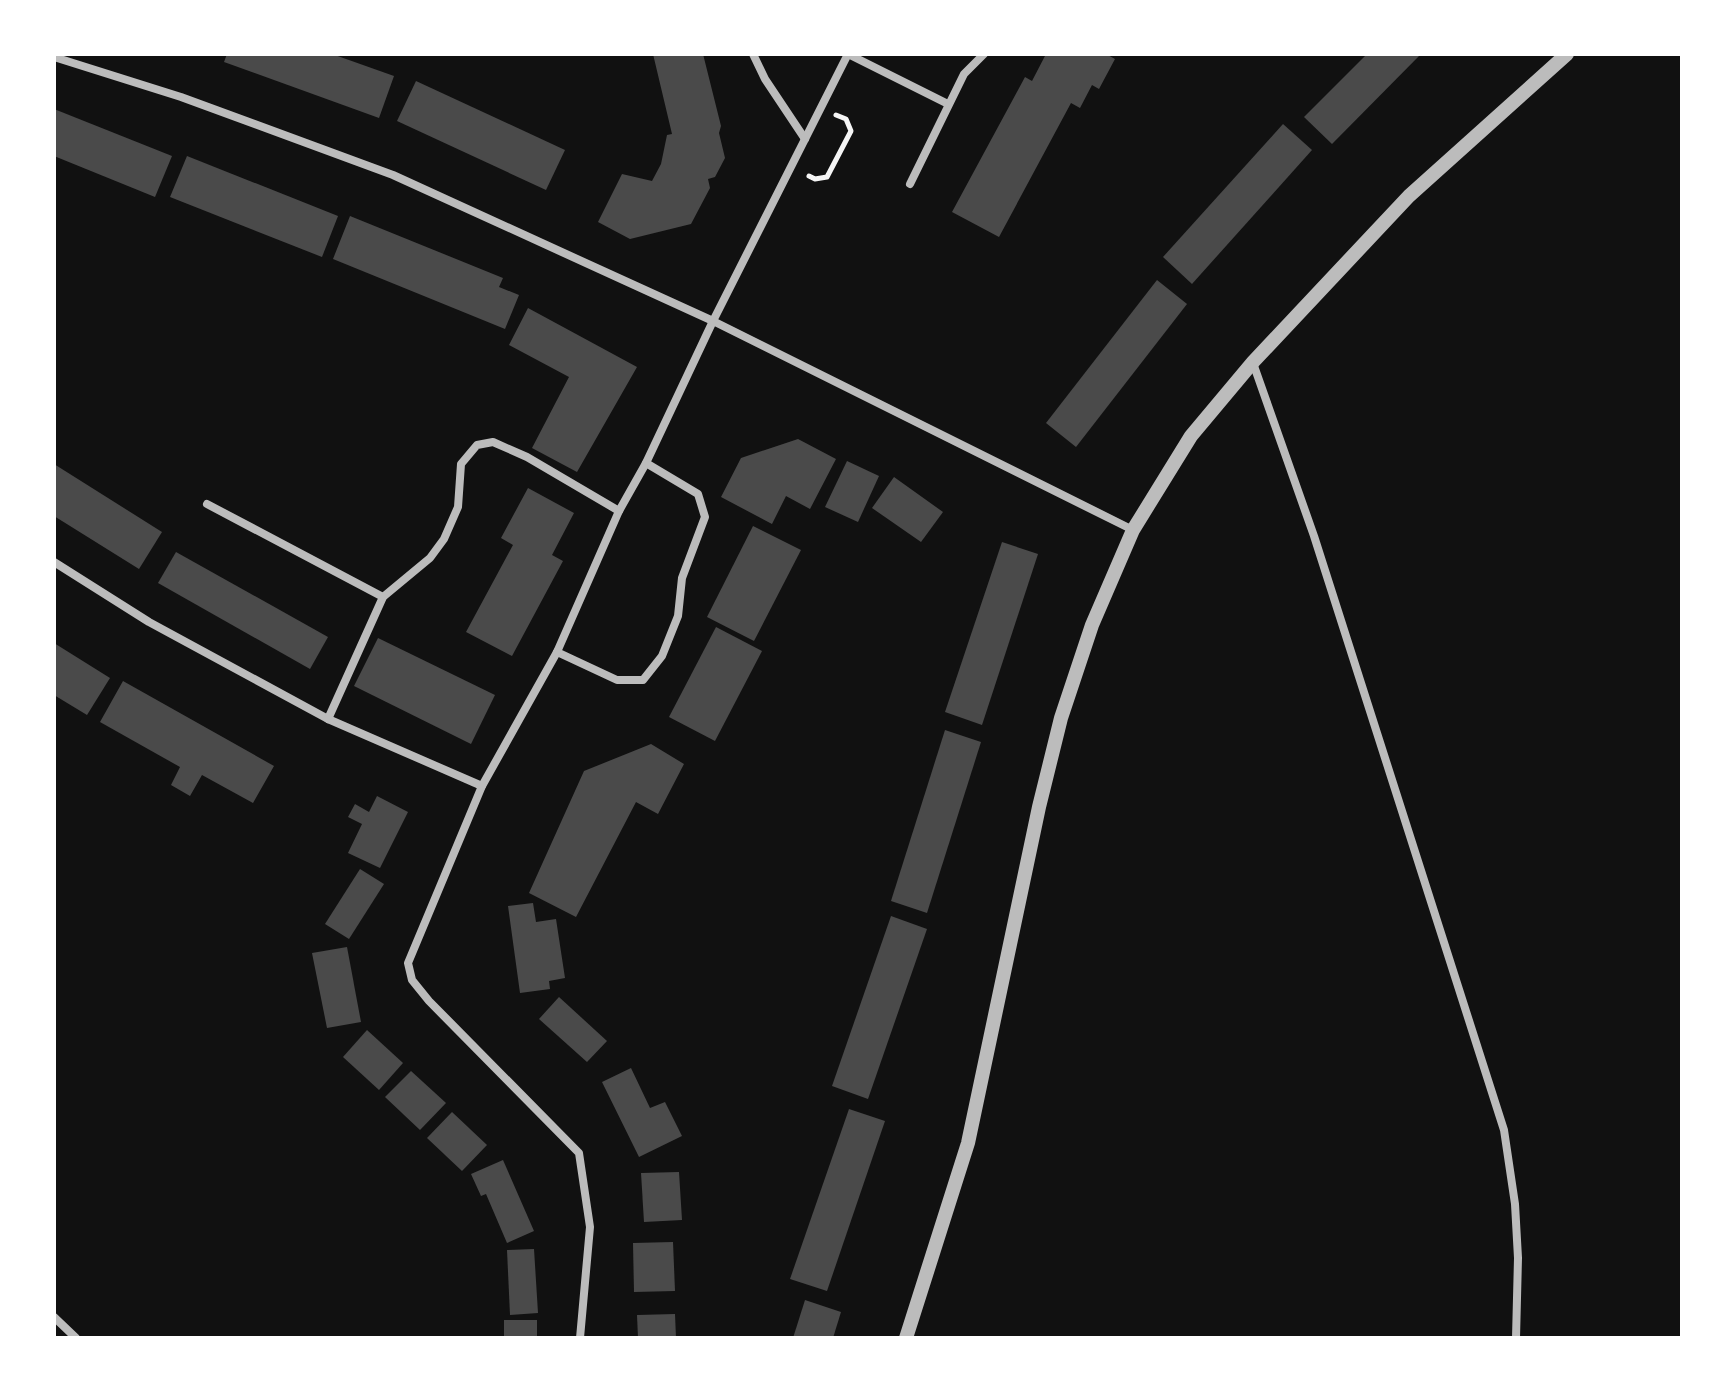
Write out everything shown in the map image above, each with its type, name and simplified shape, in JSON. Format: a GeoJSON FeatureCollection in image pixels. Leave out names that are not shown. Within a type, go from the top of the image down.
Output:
{"type":"FeatureCollection","features":[{"type":"Feature","properties":{"kind":"street"},"geometry":{"type":"LineString","coordinates":[[753,54],[765,79],[805,139]]}},
{"type":"Feature","properties":{"kind":"street"},"geometry":{"type":"LineString","coordinates":[[580,1338],[590,1227],[579,1153],[429,1001],[412,980],[408,963],[482,786],[557,652],[619,511],[646,463],[713,321],[848,54],[948,104]]}},
{"type":"Feature","properties":{"kind":"street"},"geometry":{"type":"LineString","coordinates":[[910,184],[964,74],[984,54]]}},
{"type":"Feature","properties":{"kind":"street"},"geometry":{"type":"LineString","coordinates":[[906,1338],[968,1143],[1036,821],[1061,718],[1092,625],[1133,530],[1191,436],[1253,362],[1409,196],[1567,54]]}},
{"type":"Feature","properties":{"kind":"street"},"geometry":{"type":"LineString","coordinates":[[54,57],[181,97],[393,175],[713,321],[1133,530]]}},
{"type":"Feature","properties":{"kind":"street"},"geometry":{"type":"LineString","coordinates":[[1253,362],[1314,536],[1504,1130],[1515,1204],[1518,1258],[1516,1338]]}},
{"type":"Feature","properties":{"kind":"street"},"geometry":{"type":"LineString","coordinates":[[328,719],[383,597],[430,558],[444,539],[458,507],[461,464],[477,445],[493,442],[527,457],[619,511]]}},
{"type":"Feature","properties":{"kind":"street"},"geometry":{"type":"LineString","coordinates":[[557,652],[617,680],[643,680],[662,656],[678,616],[682,578],[705,517],[698,494],[646,463]]}},
{"type":"Feature","properties":{"kind":"street"},"geometry":{"type":"LineString","coordinates":[[207,504],[383,597]]}},
{"type":"Feature","properties":{"kind":"street"},"geometry":{"type":"LineString","coordinates":[[54,562],[149,622],[328,719],[482,786]]}},
{"type":"Feature","properties":{"kind":"street"},"geometry":{"type":"LineString","coordinates":[[54,1317],[76,1338]]}},
{"type":"Feature","properties":{"kind":"path"},"geometry":{"type":"LineString","coordinates":[[791,168],[815,179],[827,177],[851,131],[846,119],[821,107]]}},
{"type":"Feature","properties":{"kind":"building"},"geometry":{"type":"Polygon","coordinates":[[[227,54],[332,54],[394,76],[379,118],[224,62],[227,54]]]}},
{"type":"Feature","properties":{"kind":"building"},"geometry":{"type":"Polygon","coordinates":[[[653,54],[703,54],[721,126],[719,133],[725,158],[715,177],[708,179],[710,188],[691,224],[630,239],[598,222],[622,174],[652,181],[661,164],[667,135],[672,134],[653,54]]]}},
{"type":"Feature","properties":{"kind":"building"},"geometry":{"type":"Polygon","coordinates":[[[1046,54],[1106,54],[1115,59],[1099,89],[1092,85],[1080,108],[1071,103],[999,237],[952,212],[1025,77],[1032,81],[1046,54]]]}},
{"type":"Feature","properties":{"kind":"building"},"geometry":{"type":"Polygon","coordinates":[[[1367,54],[1421,54],[1332,144],[1304,117],[1367,54]]]}},
{"type":"Feature","properties":{"kind":"building"},"geometry":{"type":"Polygon","coordinates":[[[416,81],[565,150],[546,190],[397,121],[416,81]]]}},
{"type":"Feature","properties":{"kind":"building"},"geometry":{"type":"Polygon","coordinates":[[[54,109],[172,156],[155,197],[54,156],[54,109]]]}},
{"type":"Feature","properties":{"kind":"building"},"geometry":{"type":"Polygon","coordinates":[[[1283,124],[1312,150],[1192,284],[1163,257],[1283,124]]]}},
{"type":"Feature","properties":{"kind":"building"},"geometry":{"type":"Polygon","coordinates":[[[187,156],[338,216],[322,257],[170,197],[187,156]]]}},
{"type":"Feature","properties":{"kind":"building"},"geometry":{"type":"Polygon","coordinates":[[[350,216],[503,278],[499,287],[519,295],[505,329],[333,259],[350,216]]]}},
{"type":"Feature","properties":{"kind":"building"},"geometry":{"type":"Polygon","coordinates":[[[1157,280],[1187,304],[1076,447],[1046,423],[1157,280]]]}},
{"type":"Feature","properties":{"kind":"building"},"geometry":{"type":"Polygon","coordinates":[[[528,308],[637,367],[577,472],[532,448],[569,377],[509,345],[528,308]]]}},
{"type":"Feature","properties":{"kind":"building"},"geometry":{"type":"Polygon","coordinates":[[[798,439],[836,459],[810,509],[786,496],[772,524],[721,497],[741,458],[798,439]]]}},
{"type":"Feature","properties":{"kind":"building"},"geometry":{"type":"Polygon","coordinates":[[[847,461],[879,476],[858,522],[825,507],[847,461]]]}},
{"type":"Feature","properties":{"kind":"building"},"geometry":{"type":"Polygon","coordinates":[[[54,464],[162,532],[139,569],[54,516],[54,464]]]}},
{"type":"Feature","properties":{"kind":"building"},"geometry":{"type":"Polygon","coordinates":[[[894,477],[943,512],[921,542],[872,508],[894,477]]]}},
{"type":"Feature","properties":{"kind":"building"},"geometry":{"type":"Polygon","coordinates":[[[528,488],[574,513],[552,555],[563,561],[512,656],[466,632],[513,545],[501,538],[528,488]]]}},
{"type":"Feature","properties":{"kind":"building"},"geometry":{"type":"Polygon","coordinates":[[[753,526],[801,550],[754,641],[707,617],[753,526]]]}},
{"type":"Feature","properties":{"kind":"building"},"geometry":{"type":"Polygon","coordinates":[[[1002,542],[1038,554],[982,725],[945,712],[1002,542]]]}},
{"type":"Feature","properties":{"kind":"building"},"geometry":{"type":"Polygon","coordinates":[[[176,552],[328,637],[310,669],[158,583],[176,552]]]}},
{"type":"Feature","properties":{"kind":"building"},"geometry":{"type":"Polygon","coordinates":[[[716,627],[762,651],[715,741],[669,717],[716,627]]]}},
{"type":"Feature","properties":{"kind":"building"},"geometry":{"type":"Polygon","coordinates":[[[378,638],[495,695],[471,744],[354,686],[378,638]]]}},
{"type":"Feature","properties":{"kind":"building"},"geometry":{"type":"Polygon","coordinates":[[[54,643],[110,678],[87,715],[54,695],[54,643]]]}},
{"type":"Feature","properties":{"kind":"building"},"geometry":{"type":"Polygon","coordinates":[[[123,681],[274,766],[253,803],[202,775],[190,796],[171,785],[180,767],[100,722],[123,681]]]}},
{"type":"Feature","properties":{"kind":"building"},"geometry":{"type":"Polygon","coordinates":[[[945,730],[981,742],[927,913],[891,901],[945,730]]]}},
{"type":"Feature","properties":{"kind":"building"},"geometry":{"type":"Polygon","coordinates":[[[651,744],[684,764],[658,814],[636,802],[576,917],[529,893],[584,771],[651,744]]]}},
{"type":"Feature","properties":{"kind":"building"},"geometry":{"type":"Polygon","coordinates":[[[377,796],[408,812],[380,868],[348,853],[362,824],[348,817],[355,804],[369,812],[377,796]]]}},
{"type":"Feature","properties":{"kind":"building"},"geometry":{"type":"Polygon","coordinates":[[[360,869],[384,884],[349,939],[325,924],[360,869]]]}},
{"type":"Feature","properties":{"kind":"building"},"geometry":{"type":"Polygon","coordinates":[[[533,903],[536,922],[556,919],[565,978],[549,981],[550,989],[520,993],[508,906],[533,903]]]}},
{"type":"Feature","properties":{"kind":"building"},"geometry":{"type":"Polygon","coordinates":[[[891,916],[927,929],[868,1099],[832,1086],[891,916]]]}},
{"type":"Feature","properties":{"kind":"building"},"geometry":{"type":"Polygon","coordinates":[[[347,947],[361,1022],[327,1028],[312,953],[347,947]]]}},
{"type":"Feature","properties":{"kind":"building"},"geometry":{"type":"Polygon","coordinates":[[[559,997],[607,1041],[587,1062],[539,1019],[559,997]]]}},
{"type":"Feature","properties":{"kind":"building"},"geometry":{"type":"Polygon","coordinates":[[[367,1030],[403,1063],[379,1090],[343,1057],[367,1030]]]}},
{"type":"Feature","properties":{"kind":"building"},"geometry":{"type":"Polygon","coordinates":[[[631,1068],[650,1108],[665,1102],[682,1136],[639,1157],[602,1082],[631,1068]]]}},
{"type":"Feature","properties":{"kind":"building"},"geometry":{"type":"Polygon","coordinates":[[[411,1071],[446,1103],[420,1130],[385,1097],[411,1071]]]}},
{"type":"Feature","properties":{"kind":"building"},"geometry":{"type":"Polygon","coordinates":[[[849,1109],[885,1121],[827,1291],[790,1279],[849,1109]]]}},
{"type":"Feature","properties":{"kind":"building"},"geometry":{"type":"Polygon","coordinates":[[[452,1112],[487,1145],[462,1171],[427,1138],[452,1112]]]}},
{"type":"Feature","properties":{"kind":"building"},"geometry":{"type":"Polygon","coordinates":[[[503,1160],[534,1231],[507,1243],[486,1194],[481,1196],[471,1174],[503,1160]]]}},
{"type":"Feature","properties":{"kind":"building"},"geometry":{"type":"Polygon","coordinates":[[[679,1172],[682,1220],[644,1222],[641,1173],[679,1172]]]}},
{"type":"Feature","properties":{"kind":"building"},"geometry":{"type":"Polygon","coordinates":[[[673,1242],[675,1291],[634,1292],[633,1243],[673,1242]]]}},
{"type":"Feature","properties":{"kind":"building"},"geometry":{"type":"Polygon","coordinates":[[[534,1249],[538,1313],[510,1315],[507,1250],[534,1249]]]}},
{"type":"Feature","properties":{"kind":"building"},"geometry":{"type":"Polygon","coordinates":[[[805,1300],[841,1312],[833,1338],[793,1338],[805,1300]]]}},
{"type":"Feature","properties":{"kind":"building"},"geometry":{"type":"Polygon","coordinates":[[[675,1314],[676,1338],[638,1338],[637,1315],[675,1314]]]}},
{"type":"Feature","properties":{"kind":"building"},"geometry":{"type":"Polygon","coordinates":[[[504,1320],[537,1320],[537,1338],[504,1338],[504,1320]]]}}]}
